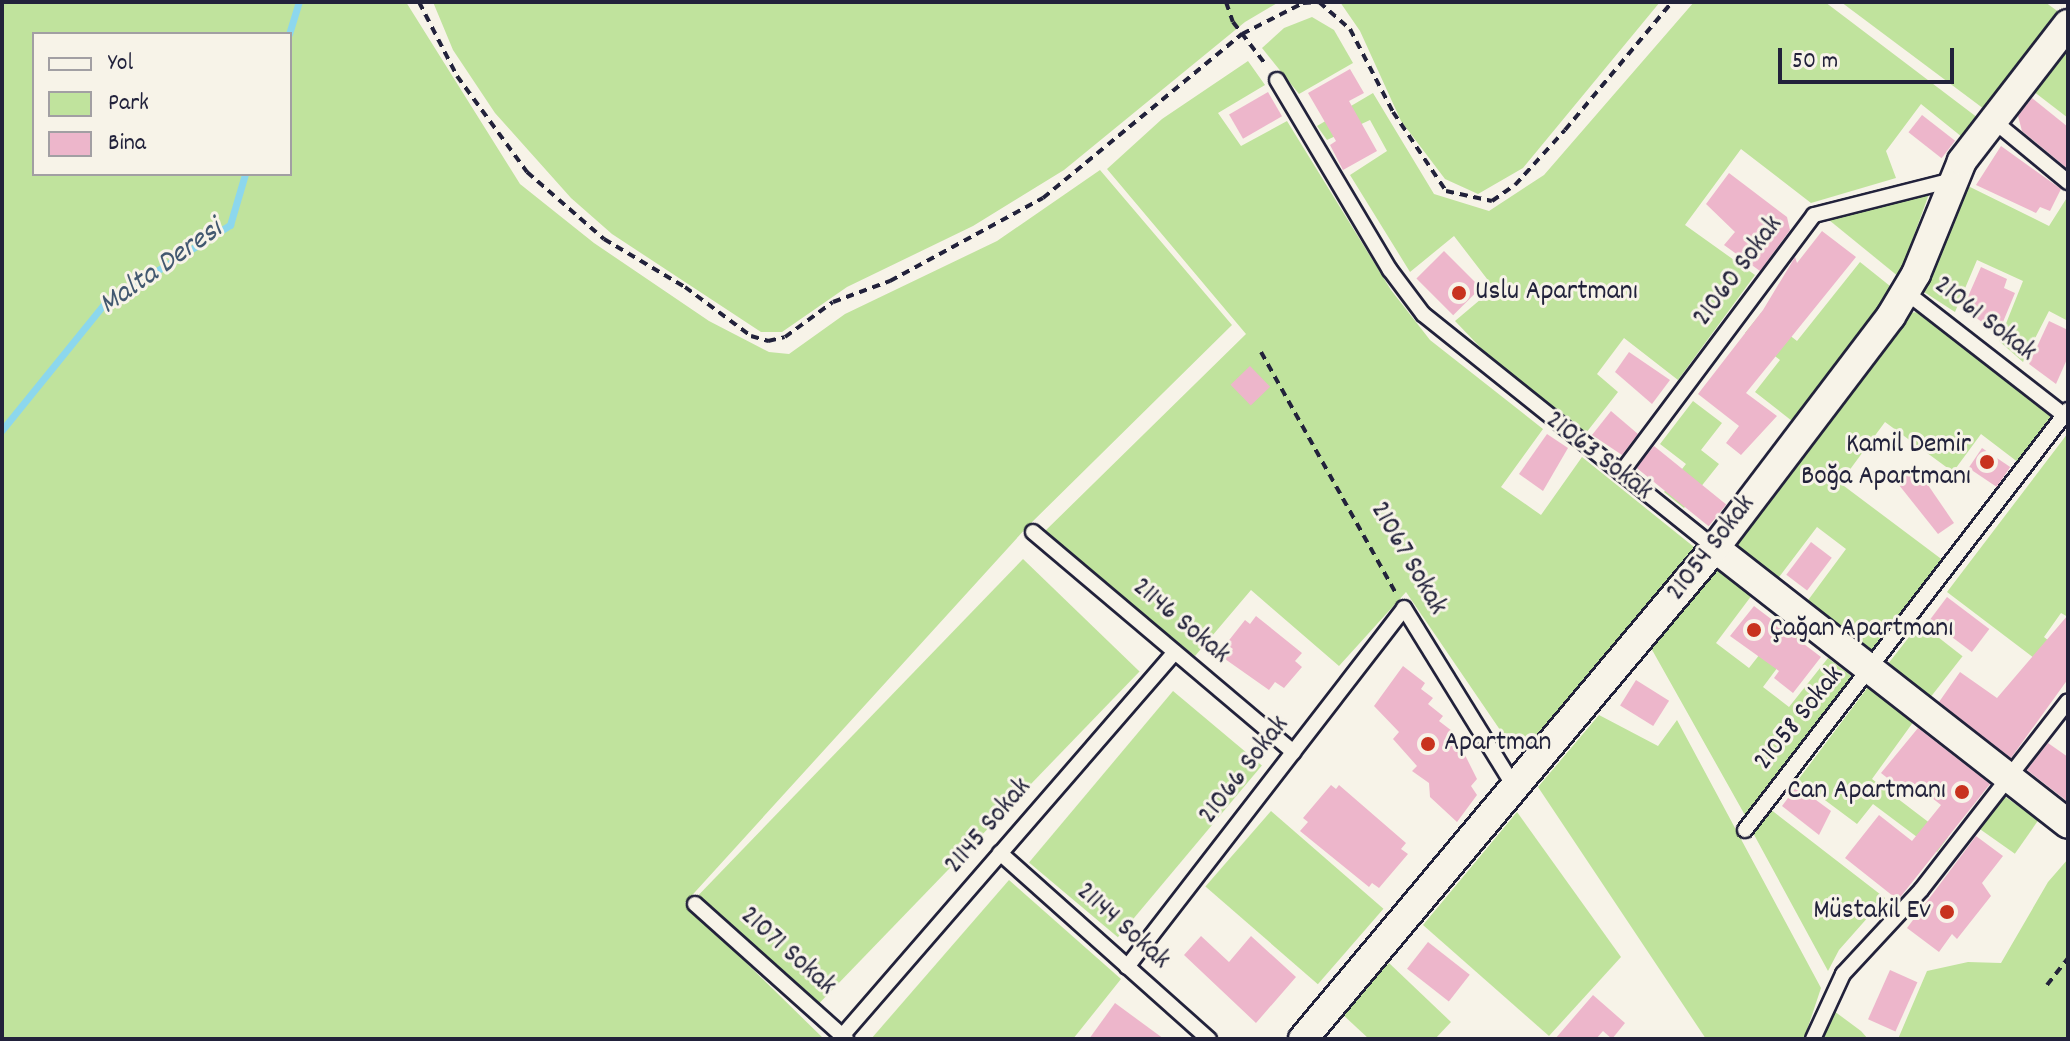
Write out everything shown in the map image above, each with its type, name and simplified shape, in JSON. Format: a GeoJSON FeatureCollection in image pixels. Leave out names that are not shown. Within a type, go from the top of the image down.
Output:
{"type":"FeatureCollection","features":[{"type":"Feature","properties":{"kind":"street","name":"21054 Sokak"},"geometry":{"type":"LineString","coordinates":[[1303,1039],[1715,548],[1906,292],[1952,180],[2068,24]]}},
{"type":"Feature","properties":{"kind":"street","name":"21063 Sokak"},"geometry":{"type":"LineString","coordinates":[[1715,548],[2068,824]]}},
{"type":"Feature","properties":{"kind":"lane","name":"21063 Sokak"},"geometry":{"type":"LineString","coordinates":[[1277,80],[1415,305],[1715,548]]}},
{"type":"Feature","properties":{"kind":"lane"},"geometry":{"type":"LineString","coordinates":[[1994,121],[2068,182]]}},
{"type":"Feature","properties":{"kind":"lane","name":"21060 Sokak"},"geometry":{"type":"LineString","coordinates":[[1621,473],[1814,215],[1952,180]]}},
{"type":"Feature","properties":{"kind":"lane","name":"21061 Sokak"},"geometry":{"type":"LineString","coordinates":[[1906,292],[2067,415]]}},
{"type":"Feature","properties":{"kind":"lane","name":"21058 Sokak"},"geometry":{"type":"LineString","coordinates":[[1745,830],[1872,671],[2067,415]]}},
{"type":"Feature","properties":{"kind":"lane","name":"21146 Sokak"},"geometry":{"type":"LineString","coordinates":[[1033,532],[1293,752]]}},
{"type":"Feature","properties":{"kind":"lane","name":"21066 Sokak"},"geometry":{"type":"LineString","coordinates":[[1127,967],[1404,608]]}},
{"type":"Feature","properties":{"kind":"lane","name":"21067 Sokak"},"geometry":{"type":"LineString","coordinates":[[1404,608],[1515,788]]}},
{"type":"Feature","properties":{"kind":"lane","name":"21145 Sokak"},"geometry":{"type":"LineString","coordinates":[[844,1037],[1175,652]]}},
{"type":"Feature","properties":{"kind":"lane"},"geometry":{"type":"LineString","coordinates":[[1813,1039],[1843,974],[1921,890],[2068,701]]}},
{"type":"Feature","properties":{"kind":"lane","name":"21144 Sokak"},"geometry":{"type":"LineString","coordinates":[[1000,853],[1209,1039]]}},
{"type":"Feature","properties":{"kind":"lane","name":"21071 Sokak"},"geometry":{"type":"LineString","coordinates":[[695,904],[844,1037]]}},
{"type":"Feature","properties":{"kind":"path"},"geometry":{"type":"LineString","coordinates":[[419,2],[457,76],[527,172],[604,239],[685,287],[751,336],[768,341],[785,337],[833,302],[890,281],[1043,198],[1242,34],[1273,15],[1319,2],[1350,29],[1393,112],[1446,191],[1492,201],[1515,185],[1565,130],[1672,2]]}},
{"type":"Feature","properties":{"kind":"path"},"geometry":{"type":"LineString","coordinates":[[1226,2],[1242,34],[1277,80]]}},
{"type":"Feature","properties":{"kind":"path","name":"21067 Sokak"},"geometry":{"type":"LineString","coordinates":[[1261,352],[1404,608]]}},
{"type":"Feature","properties":{"kind":"path"},"geometry":{"type":"LineString","coordinates":[[2047,985],[2068,958]]}},
{"type":"Feature","properties":{"kind":"green space"},"geometry":{"type":"Polygon","coordinates":[[[2,2],[406,2],[520,184],[594,243],[709,321],[769,352],[789,354],[845,314],[997,241],[1100,170],[1232,325],[1027,527],[685,903],[824,1039],[2,1039],[2,2]]]}},
{"type":"Feature","properties":{"kind":"green space"},"geometry":{"type":"Polygon","coordinates":[[[433,2],[1279,2],[1245,22],[1064,170],[973,226],[847,287],[782,332],[761,332],[612,234],[571,198],[495,113],[453,50],[433,2]]]}},
{"type":"Feature","properties":{"kind":"green space"},"geometry":{"type":"Polygon","coordinates":[[[1340,2],[1660,2],[1523,168],[1478,194],[1445,179],[1401,121],[1360,31],[1340,2]]]}},
{"type":"Feature","properties":{"kind":"green space"},"geometry":{"type":"Polygon","coordinates":[[[1694,2],[1825,2],[1978,118],[1962,137],[1921,104],[1886,151],[1896,178],[1811,203],[1741,149],[1685,225],[1755,275],[1678,380],[1624,338],[1597,374],[1618,392],[1586,433],[1502,370],[1455,321],[1494,288],[1454,236],[1410,272],[1350,175],[1387,151],[1370,120],[1327,140],[1317,126],[1373,93],[1434,194],[1489,211],[1544,175],[1694,2]]]}},
{"type":"Feature","properties":{"kind":"green space"},"geometry":{"type":"Polygon","coordinates":[[[1841,2],[2045,2],[2060,13],[1984,109],[1841,2]]]}},
{"type":"Feature","properties":{"kind":"green space"},"geometry":{"type":"Polygon","coordinates":[[[1312,17],[1334,30],[1353,63],[1299,94],[1262,48],[1284,28],[1312,17]]]}},
{"type":"Feature","properties":{"kind":"green space"},"geometry":{"type":"Polygon","coordinates":[[[2068,46],[2068,118],[2033,91],[2068,46]]]}},
{"type":"Feature","properties":{"kind":"green space"},"geometry":{"type":"Polygon","coordinates":[[[1248,61],[1265,85],[1218,113],[1241,146],[1287,121],[1391,290],[1430,340],[1543,429],[1501,487],[1541,515],[1582,457],[1699,551],[1524,752],[1511,746],[1406,592],[1339,666],[1251,590],[1195,656],[1042,534],[1246,334],[1107,169],[1162,119],[1248,61]]]}},
{"type":"Feature","properties":{"kind":"green space"},"geometry":{"type":"Polygon","coordinates":[[[1966,185],[2049,226],[2068,196],[2068,321],[2049,311],[2023,362],[1999,341],[2023,281],[1977,260],[1955,312],[1924,292],[1924,274],[1966,185]]]}},
{"type":"Feature","properties":{"kind":"green space"},"geometry":{"type":"Polygon","coordinates":[[[1929,194],[1899,277],[1829,220],[1929,194]]]}},
{"type":"Feature","properties":{"kind":"green space"},"geometry":{"type":"Polygon","coordinates":[[[1860,262],[1895,290],[1792,421],[1755,392],[1780,360],[1745,333],[1761,313],[1797,341],[1860,262]]]}},
{"type":"Feature","properties":{"kind":"green space"},"geometry":{"type":"Polygon","coordinates":[[[1919,312],[2055,414],[2019,463],[1981,434],[1953,472],[1885,422],[1840,483],[1944,561],[1871,658],[1803,607],[1846,549],[1817,527],[1773,585],[1726,550],[1908,313],[1919,312]]]}},
{"type":"Feature","properties":{"kind":"green space"},"geometry":{"type":"Polygon","coordinates":[[[1693,401],[1722,423],[1701,450],[1719,464],[1684,508],[1664,492],[1686,464],[1660,444],[1693,401]]]}},
{"type":"Feature","properties":{"kind":"green space"},"geometry":{"type":"Polygon","coordinates":[[[2068,433],[2068,617],[2061,613],[2044,637],[2068,656],[2067,683],[1947,592],[2068,433]]]}},
{"type":"Feature","properties":{"kind":"green space"},"geometry":{"type":"Polygon","coordinates":[[[1023,559],[1140,672],[814,1008],[698,896],[1023,559]]]}},
{"type":"Feature","properties":{"kind":"green space"},"geometry":{"type":"Polygon","coordinates":[[[1715,567],[1752,595],[1716,643],[1749,668],[1785,622],[1802,635],[1763,687],[1789,707],[1828,658],[1854,678],[1746,817],[1651,648],[1715,567]]]}},
{"type":"Feature","properties":{"kind":"green space"},"geometry":{"type":"Polygon","coordinates":[[[1920,623],[1963,656],[1925,704],[1882,671],[1920,623]]]}},
{"type":"Feature","properties":{"kind":"green space"},"geometry":{"type":"Polygon","coordinates":[[[1868,687],[1914,721],[1872,779],[1948,837],[1937,852],[1873,804],[1857,824],[1798,780],[1868,687]]]}},
{"type":"Feature","properties":{"kind":"green space"},"geometry":{"type":"Polygon","coordinates":[[[1173,691],[1262,766],[1118,937],[1029,863],[1173,691]]]}},
{"type":"Feature","properties":{"kind":"green space"},"geometry":{"type":"Polygon","coordinates":[[[1599,715],[1658,746],[1677,720],[1821,988],[1804,1039],[1706,1039],[1538,787],[1599,715]]]}},
{"type":"Feature","properties":{"kind":"green space"},"geometry":{"type":"Polygon","coordinates":[[[2004,796],[2038,820],[2015,854],[1980,830],[2004,796]]]}},
{"type":"Feature","properties":{"kind":"green space"},"geometry":{"type":"Polygon","coordinates":[[[1770,809],[1885,898],[1839,950],[1828,971],[1752,831],[1770,809]]]}},
{"type":"Feature","properties":{"kind":"green space"},"geometry":{"type":"Polygon","coordinates":[[[1271,811],[1383,909],[1318,984],[1205,886],[1271,811]]]}},
{"type":"Feature","properties":{"kind":"green space"},"geometry":{"type":"Polygon","coordinates":[[[1517,812],[1621,957],[1549,1036],[1423,925],[1517,812]]]}},
{"type":"Feature","properties":{"kind":"green space"},"geometry":{"type":"Polygon","coordinates":[[[2068,859],[2068,1039],[1898,1039],[1927,971],[1968,962],[2001,963],[2048,882],[2068,859]]]}},
{"type":"Feature","properties":{"kind":"green space"},"geometry":{"type":"Polygon","coordinates":[[[1009,880],[1121,979],[1073,1039],[871,1039],[1009,880]]]}},
{"type":"Feature","properties":{"kind":"green space"},"geometry":{"type":"Polygon","coordinates":[[[1389,963],[1451,1022],[1435,1039],[1369,1039],[1341,1013],[1389,963]]]}},
{"type":"Feature","properties":{"kind":"green space"},"geometry":{"type":"Polygon","coordinates":[[[1834,1011],[1861,1031],[1868,1039],[1822,1039],[1834,1011]]]}},
{"type":"Feature","properties":{"kind":"building"},"geometry":{"type":"Polygon","coordinates":[[[1350,69],[1364,93],[1349,101],[1377,151],[1343,170],[1330,145],[1336,141],[1308,93],[1350,69]]]}},
{"type":"Feature","properties":{"kind":"building"},"geometry":{"type":"Polygon","coordinates":[[[1268,92],[1282,116],[1243,139],[1229,114],[1268,92]]]}},
{"type":"Feature","properties":{"kind":"building"},"geometry":{"type":"Polygon","coordinates":[[[2032,98],[2068,127],[2068,169],[2022,131],[2018,116],[2032,98]]]}},
{"type":"Feature","properties":{"kind":"building"},"geometry":{"type":"Polygon","coordinates":[[[1922,115],[1955,141],[1942,158],[1908,132],[1922,115]]]}},
{"type":"Feature","properties":{"kind":"building"},"geometry":{"type":"Polygon","coordinates":[[[2001,146],[2061,189],[2050,211],[2040,207],[2036,213],[1976,185],[2001,146]]]}},
{"type":"Feature","properties":{"kind":"building"},"geometry":{"type":"Polygon","coordinates":[[[1729,173],[1787,217],[1790,230],[1760,271],[1724,245],[1735,232],[1706,204],[1729,173]]]}},
{"type":"Feature","properties":{"kind":"building"},"geometry":{"type":"Polygon","coordinates":[[[1822,231],[1856,257],[1746,393],[1777,416],[1741,455],[1726,443],[1739,426],[1698,394],[1763,310],[1795,257],[1797,263],[1822,231]]]}},
{"type":"Feature","properties":{"kind":"building"},"geometry":{"type":"Polygon","coordinates":[[[1444,251],[1481,288],[1453,315],[1416,279],[1444,251]]]}},
{"type":"Feature","properties":{"kind":"building"},"geometry":{"type":"Polygon","coordinates":[[[1981,267],[2007,279],[2004,288],[2015,293],[1998,334],[1963,308],[1981,267]]]}},
{"type":"Feature","properties":{"kind":"building"},"geometry":{"type":"Polygon","coordinates":[[[2049,321],[2068,330],[2068,357],[2056,384],[2029,364],[2049,321]]]}},
{"type":"Feature","properties":{"kind":"building"},"geometry":{"type":"Polygon","coordinates":[[[1629,352],[1670,380],[1652,404],[1615,372],[1629,352]]]}},
{"type":"Feature","properties":{"kind":"building"},"geometry":{"type":"Polygon","coordinates":[[[1250,366],[1270,387],[1251,406],[1231,385],[1250,366]]]}},
{"type":"Feature","properties":{"kind":"building"},"geometry":{"type":"Polygon","coordinates":[[[1611,411],[1638,434],[1622,455],[1592,435],[1611,411]]]}},
{"type":"Feature","properties":{"kind":"building"},"geometry":{"type":"Polygon","coordinates":[[[1547,434],[1568,448],[1543,491],[1519,474],[1547,434]]]}},
{"type":"Feature","properties":{"kind":"building"},"geometry":{"type":"Polygon","coordinates":[[[1654,446],[1726,505],[1709,526],[1636,468],[1654,446]]]}},
{"type":"Feature","properties":{"kind":"building","name":"Kamil Demir Boğa Apartmanı"},"geometry":{"type":"Polygon","coordinates":[[[1982,448],[2010,467],[1997,487],[1969,468],[1982,448]]]}},
{"type":"Feature","properties":{"kind":"building"},"geometry":{"type":"Polygon","coordinates":[[[1915,466],[1954,523],[1938,534],[1895,480],[1915,466]]]}},
{"type":"Feature","properties":{"kind":"building"},"geometry":{"type":"Polygon","coordinates":[[[1811,542],[1832,558],[1807,590],[1786,575],[1811,542]]]}},
{"type":"Feature","properties":{"kind":"building"},"geometry":{"type":"Polygon","coordinates":[[[1947,597],[1989,629],[1972,652],[1930,620],[1947,597]]]}},
{"type":"Feature","properties":{"kind":"building"},"geometry":{"type":"Polygon","coordinates":[[[1754,606],[1821,657],[1793,693],[1774,678],[1779,671],[1730,636],[1754,606]]]}},
{"type":"Feature","properties":{"kind":"building"},"geometry":{"type":"Polygon","coordinates":[[[2068,615],[2068,679],[2011,758],[1939,702],[1960,672],[1997,698],[2068,615]]]}},
{"type":"Feature","properties":{"kind":"building"},"geometry":{"type":"Polygon","coordinates":[[[1256,616],[1302,653],[1295,661],[1302,667],[1284,688],[1275,682],[1269,690],[1225,659],[1233,649],[1226,644],[1245,620],[1250,624],[1256,616]]]}},
{"type":"Feature","properties":{"kind":"building","name":"Apartman"},"geometry":{"type":"Polygon","coordinates":[[[1403,666],[1425,683],[1421,689],[1433,698],[1428,704],[1443,716],[1439,721],[1452,731],[1447,738],[1461,747],[1477,779],[1471,786],[1477,795],[1457,822],[1430,797],[1429,783],[1412,771],[1417,766],[1393,739],[1399,732],[1374,706],[1403,666]]]}},
{"type":"Feature","properties":{"kind":"building"},"geometry":{"type":"Polygon","coordinates":[[[1636,680],[1669,701],[1653,726],[1620,705],[1636,680]]]}},
{"type":"Feature","properties":{"kind":"building"},"geometry":{"type":"Polygon","coordinates":[[[1918,728],[1990,784],[1898,900],[1845,858],[1879,815],[1912,841],[1941,805],[1913,783],[1905,792],[1881,773],[1918,728]]]}},
{"type":"Feature","properties":{"kind":"building"},"geometry":{"type":"Polygon","coordinates":[[[2048,743],[2068,757],[2068,802],[2027,770],[2048,743]]]}},
{"type":"Feature","properties":{"kind":"building"},"geometry":{"type":"Polygon","coordinates":[[[1331,785],[1336,789],[1339,785],[1406,843],[1401,849],[1408,854],[1379,888],[1372,883],[1369,887],[1300,831],[1308,822],[1303,818],[1331,785]]]}},
{"type":"Feature","properties":{"kind":"building"},"geometry":{"type":"Polygon","coordinates":[[[1797,786],[1831,811],[1819,835],[1782,806],[1797,786]]]}},
{"type":"Feature","properties":{"kind":"building"},"geometry":{"type":"Polygon","coordinates":[[[1976,836],[2003,856],[1982,883],[1991,896],[1957,939],[1952,934],[1939,952],[1907,928],[1976,836]]]}},
{"type":"Feature","properties":{"kind":"building"},"geometry":{"type":"Polygon","coordinates":[[[1201,936],[1229,962],[1251,936],[1296,977],[1256,1023],[1184,955],[1201,936]]]}},
{"type":"Feature","properties":{"kind":"building"},"geometry":{"type":"Polygon","coordinates":[[[1428,942],[1470,975],[1449,1001],[1407,969],[1428,942]]]}},
{"type":"Feature","properties":{"kind":"building"},"geometry":{"type":"Polygon","coordinates":[[[1890,970],[1917,982],[1895,1032],[1868,1019],[1890,970]]]}},
{"type":"Feature","properties":{"kind":"building"},"geometry":{"type":"Polygon","coordinates":[[[1593,995],[1625,1023],[1612,1039],[1603,1031],[1596,1039],[1555,1039],[1593,995]]]}},
{"type":"Feature","properties":{"kind":"building"},"geometry":{"type":"Polygon","coordinates":[[[1115,1003],[1164,1039],[1089,1039],[1115,1003]]]}},
{"type":"Feature","properties":{"kind":"waterway","name":"Malta Deresi"},"geometry":{"type":"LineString","coordinates":[[290,32],[299,2]]}},
{"type":"Feature","properties":{"kind":"waterway","name":"Malta Deresi"},"geometry":{"type":"LineString","coordinates":[[2,430],[104,304],[230,225],[244,176]]}},
{"type":"Feature","properties":{"kind":"place","name":"Uslu Apartmanı"},"geometry":{"type":"Point","coordinates":[1459,293]}},
{"type":"Feature","properties":{"kind":"place","name":"Kamil Demir Boğa Apartmanı"},"geometry":{"type":"Point","coordinates":[1987,462]}},
{"type":"Feature","properties":{"kind":"place","name":"Çağan Apartmanı"},"geometry":{"type":"Point","coordinates":[1754,630]}},
{"type":"Feature","properties":{"kind":"place","name":"Apartman"},"geometry":{"type":"Point","coordinates":[1428,744]}},
{"type":"Feature","properties":{"kind":"place","name":"Can Apartmanı"},"geometry":{"type":"Point","coordinates":[1962,792]}},
{"type":"Feature","properties":{"kind":"place","name":"Müstakil Ev"},"geometry":{"type":"Point","coordinates":[1947,912]}}]}
